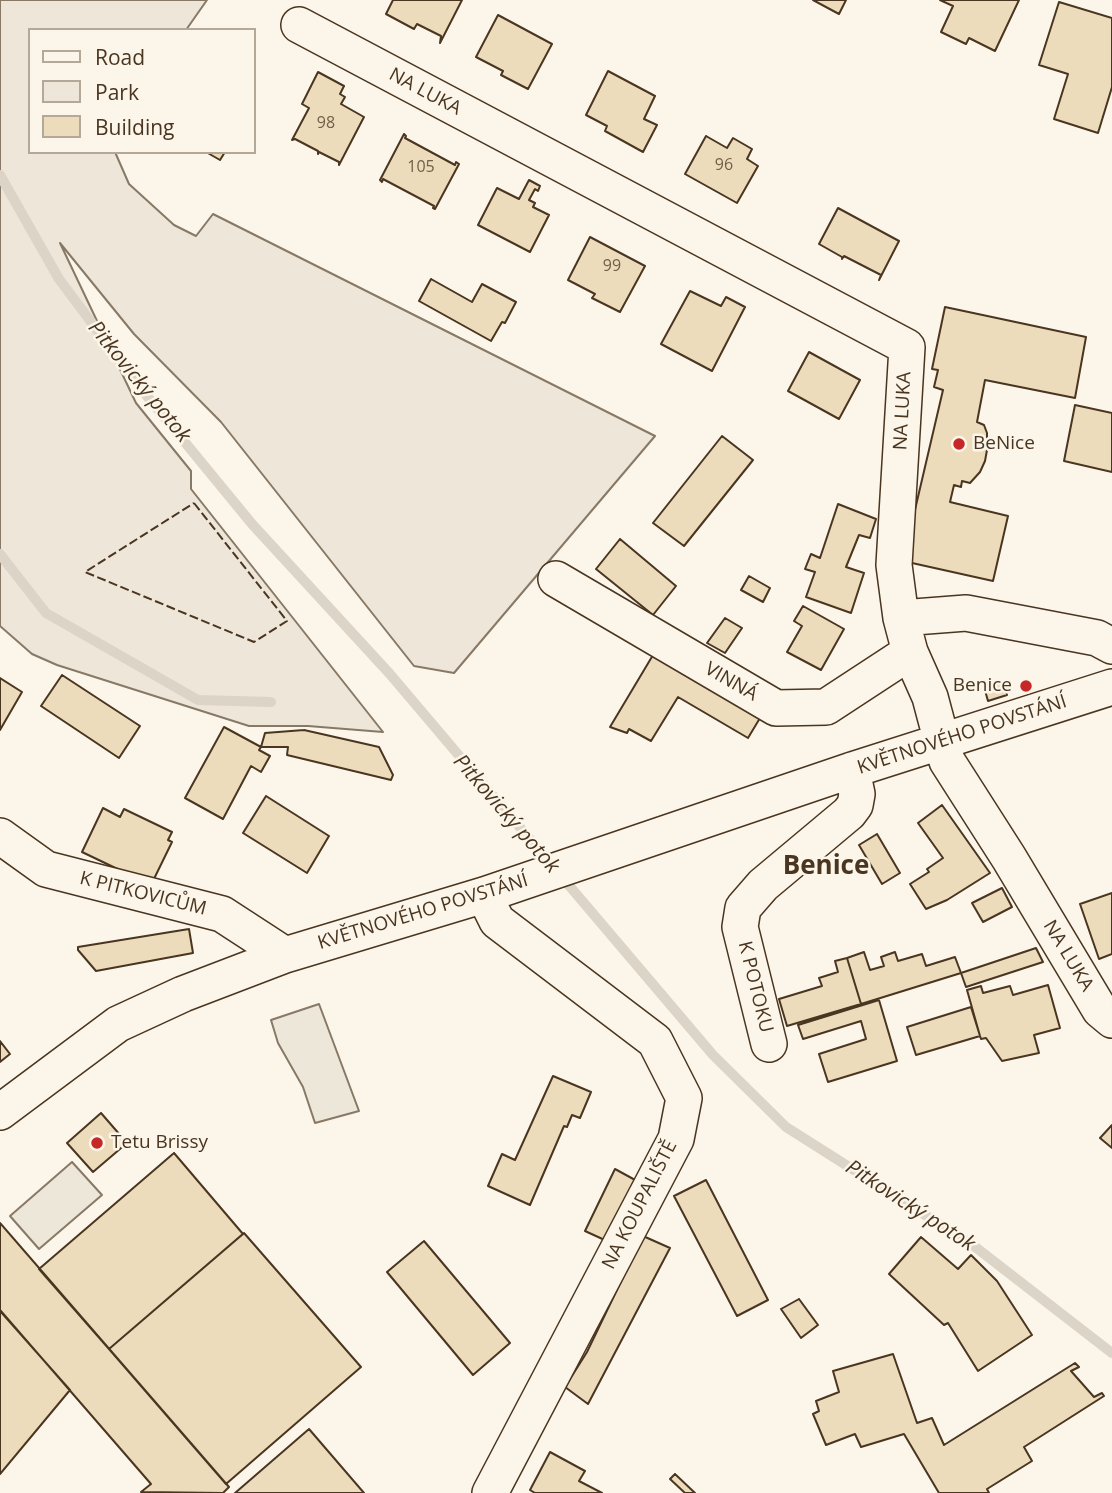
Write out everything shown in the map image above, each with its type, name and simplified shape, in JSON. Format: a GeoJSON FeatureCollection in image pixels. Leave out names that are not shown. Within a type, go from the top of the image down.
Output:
{"type":"FeatureCollection","features":[{"type":"Feature","properties":{"kind":"street","name":"NA LUKA"},"geometry":{"type":"LineString","coordinates":[[299,25],[907,347],[894,565],[901,618],[910,652],[930,697],[947,761],[957,780],[1009,858],[1100,1010],[1112,1020]]}},
{"type":"Feature","properties":{"kind":"street","name":"VINNÁ"},"geometry":{"type":"LineString","coordinates":[[556,579],[776,708],[826,707],[910,652]]}},
{"type":"Feature","properties":{"kind":"street"},"geometry":{"type":"LineString","coordinates":[[901,618],[966,613],[1097,638],[1112,646]]}},
{"type":"Feature","properties":{"kind":"street","name":"KVĚTNOVÉHO POVSTÁNÍ"},"geometry":{"type":"LineString","coordinates":[[0,1112],[118,1024],[285,955],[495,891],[852,770],[1112,687]]}},
{"type":"Feature","properties":{"kind":"street","name":"K POTOKU"},"geometry":{"type":"LineString","coordinates":[[769,1044],[740,927],[743,908],[763,886],[849,813],[855,805],[856,794],[852,770]]}},
{"type":"Feature","properties":{"kind":"street","name":"K PITKOVICŮM"},"geometry":{"type":"LineString","coordinates":[[0,836],[46,869],[222,914],[285,955]]}},
{"type":"Feature","properties":{"kind":"street","name":"NA KOUPALIŠTĚ"},"geometry":{"type":"LineString","coordinates":[[490,1493],[676,1139],[684,1098],[655,1041],[497,921],[495,891]]}},
{"type":"Feature","properties":{"kind":"green space"},"geometry":{"type":"Polygon","coordinates":[[[0,0],[207,0],[187,28],[28,28],[28,154],[116,154],[129,184],[174,225],[196,236],[213,214],[655,436],[454,673],[414,666],[221,422],[134,334],[60,243],[136,403],[191,471],[191,489],[383,732],[308,726],[249,726],[57,665],[32,654],[0,626],[0,0]]]}},
{"type":"Feature","properties":{"kind":"shaded area"},"geometry":{"type":"Polygon","coordinates":[[[319,1004],[359,1111],[315,1123],[303,1087],[278,1043],[271,1020],[319,1004]]]}},
{"type":"Feature","properties":{"kind":"shaded area"},"geometry":{"type":"Polygon","coordinates":[[[72,1162],[102,1195],[39,1249],[10,1216],[72,1162]]]}},
{"type":"Feature","properties":{"kind":"building"},"geometry":{"type":"Polygon","coordinates":[[[393,0],[462,0],[440,43],[441,36],[417,24],[414,29],[386,14],[393,0]]]}},
{"type":"Feature","properties":{"kind":"building"},"geometry":{"type":"Polygon","coordinates":[[[813,0],[846,0],[839,14],[813,0]]]}},
{"type":"Feature","properties":{"kind":"building"},"geometry":{"type":"Polygon","coordinates":[[[940,0],[1019,0],[995,51],[969,38],[966,44],[941,32],[953,6],[940,0]]]}},
{"type":"Feature","properties":{"kind":"building"},"geometry":{"type":"Polygon","coordinates":[[[1059,2],[1112,18],[1112,87],[1098,133],[1054,119],[1068,74],[1039,65],[1059,2]]]}},
{"type":"Feature","properties":{"kind":"building"},"geometry":{"type":"Polygon","coordinates":[[[498,15],[552,44],[528,89],[501,75],[503,71],[476,57],[498,15]]]}},
{"type":"Feature","properties":{"kind":"building"},"geometry":{"type":"Polygon","coordinates":[[[608,71],[655,96],[644,119],[657,125],[643,152],[605,131],[607,126],[586,115],[608,71]]]}},
{"type":"Feature","properties":{"kind":"building"},"geometry":{"type":"Polygon","coordinates":[[[318,72],[344,86],[340,94],[345,97],[341,104],[364,117],[339,165],[339,162],[319,152],[318,154],[318,151],[295,139],[292,140],[309,108],[302,104],[318,72]]]}},
{"type":"Feature","properties":{"kind":"building"},"geometry":{"type":"Polygon","coordinates":[[[404,134],[405,138],[455,165],[456,162],[459,164],[435,209],[383,179],[382,182],[380,180],[404,134]]]}},
{"type":"Feature","properties":{"kind":"building"},"geometry":{"type":"Polygon","coordinates":[[[706,136],[727,148],[733,138],[752,149],[747,159],[758,166],[737,203],[685,174],[706,136]]]}},
{"type":"Feature","properties":{"kind":"building"},"geometry":{"type":"Polygon","coordinates":[[[210,154],[224,154],[220,160],[210,154]]]}},
{"type":"Feature","properties":{"kind":"building"},"geometry":{"type":"Polygon","coordinates":[[[529,180],[540,186],[529,200],[535,203],[533,207],[549,215],[530,252],[478,225],[497,188],[519,199],[529,180]]]}},
{"type":"Feature","properties":{"kind":"building"},"geometry":{"type":"Polygon","coordinates":[[[838,208],[899,241],[879,280],[881,275],[844,256],[842,259],[819,244],[838,208]]]}},
{"type":"Feature","properties":{"kind":"building"},"geometry":{"type":"Polygon","coordinates":[[[590,237],[645,266],[620,312],[592,298],[595,294],[568,280],[590,237]]]}},
{"type":"Feature","properties":{"kind":"building"},"geometry":{"type":"Polygon","coordinates":[[[431,279],[472,302],[482,284],[516,302],[491,341],[419,301],[431,279]]]}},
{"type":"Feature","properties":{"kind":"building"},"geometry":{"type":"Polygon","coordinates":[[[690,291],[721,306],[726,297],[745,307],[712,371],[661,344],[690,291]]]}},
{"type":"Feature","properties":{"kind":"building","name":"BeNice"},"geometry":{"type":"Polygon","coordinates":[[[945,307],[1086,337],[1075,398],[985,380],[977,422],[984,425],[987,433],[985,461],[970,483],[962,481],[961,487],[954,485],[950,502],[1008,516],[993,581],[903,561],[943,390],[934,387],[938,370],[932,369],[945,307]]]}},
{"type":"Feature","properties":{"kind":"building"},"geometry":{"type":"Polygon","coordinates":[[[809,352],[860,380],[839,419],[788,391],[809,352]]]}},
{"type":"Feature","properties":{"kind":"building"},"geometry":{"type":"Polygon","coordinates":[[[1075,405],[1112,413],[1112,472],[1064,461],[1075,405]]]}},
{"type":"Feature","properties":{"kind":"building"},"geometry":{"type":"Polygon","coordinates":[[[722,436],[753,460],[684,546],[653,523],[722,436]]]}},
{"type":"Feature","properties":{"kind":"building"},"geometry":{"type":"Polygon","coordinates":[[[838,504],[876,519],[870,538],[859,535],[846,567],[864,573],[851,613],[806,597],[815,572],[805,569],[811,554],[820,558],[838,504]]]}},
{"type":"Feature","properties":{"kind":"building"},"geometry":{"type":"Polygon","coordinates":[[[620,539],[676,586],[653,615],[596,569],[620,539]]]}},
{"type":"Feature","properties":{"kind":"building"},"geometry":{"type":"Polygon","coordinates":[[[749,576],[770,588],[763,602],[741,590],[749,576]]]}},
{"type":"Feature","properties":{"kind":"building"},"geometry":{"type":"Polygon","coordinates":[[[803,606],[844,629],[821,670],[787,652],[802,626],[794,621],[803,606]]]}},
{"type":"Feature","properties":{"kind":"building"},"geometry":{"type":"Polygon","coordinates":[[[725,618],[742,628],[725,653],[707,643],[725,618]]]}},
{"type":"Feature","properties":{"kind":"building"},"geometry":{"type":"Polygon","coordinates":[[[656,650],[763,713],[748,738],[678,697],[651,741],[629,729],[627,733],[610,727],[656,650]]]}},
{"type":"Feature","properties":{"kind":"building"},"geometry":{"type":"Polygon","coordinates":[[[62,675],[140,726],[119,758],[41,706],[62,675]]]}},
{"type":"Feature","properties":{"kind":"building"},"geometry":{"type":"Polygon","coordinates":[[[0,678],[22,692],[0,730],[0,678]]]}},
{"type":"Feature","properties":{"kind":"building"},"geometry":{"type":"Polygon","coordinates":[[[1003,681],[1007,695],[988,701],[984,687],[1003,681]]]}},
{"type":"Feature","properties":{"kind":"building"},"geometry":{"type":"Polygon","coordinates":[[[224,727],[261,747],[259,750],[270,756],[261,772],[251,766],[223,819],[185,798],[224,727]]]}},
{"type":"Feature","properties":{"kind":"building"},"geometry":{"type":"Polygon","coordinates":[[[304,730],[379,747],[393,775],[391,780],[287,755],[288,747],[261,747],[265,733],[304,730]]]}},
{"type":"Feature","properties":{"kind":"building"},"geometry":{"type":"Polygon","coordinates":[[[266,796],[329,836],[307,873],[243,833],[266,796]]]}},
{"type":"Feature","properties":{"kind":"building"},"geometry":{"type":"Polygon","coordinates":[[[942,805],[990,873],[947,900],[926,909],[910,884],[929,872],[927,869],[943,858],[918,823],[942,805]]]}},
{"type":"Feature","properties":{"kind":"building"},"geometry":{"type":"Polygon","coordinates":[[[103,808],[120,817],[124,809],[172,832],[168,840],[172,842],[151,885],[82,852],[103,808]]]}},
{"type":"Feature","properties":{"kind":"building"},"geometry":{"type":"Polygon","coordinates":[[[877,834],[900,873],[882,884],[859,845],[877,834]]]}},
{"type":"Feature","properties":{"kind":"building"},"geometry":{"type":"Polygon","coordinates":[[[1002,888],[1012,907],[983,922],[972,903],[1002,888]]]}},
{"type":"Feature","properties":{"kind":"building"},"geometry":{"type":"Polygon","coordinates":[[[1112,893],[1112,954],[1099,959],[1080,904],[1112,893]]]}},
{"type":"Feature","properties":{"kind":"building"},"geometry":{"type":"Polygon","coordinates":[[[189,929],[193,953],[96,971],[78,950],[78,947],[189,929]]]}},
{"type":"Feature","properties":{"kind":"building"},"geometry":{"type":"Polygon","coordinates":[[[1036,948],[1043,962],[966,987],[961,973],[1036,948]]]}},
{"type":"Feature","properties":{"kind":"building"},"geometry":{"type":"Polygon","coordinates":[[[864,952],[870,970],[884,966],[881,957],[895,952],[898,961],[922,954],[926,966],[955,957],[961,973],[861,1004],[847,958],[864,952]]]}},
{"type":"Feature","properties":{"kind":"building"},"geometry":{"type":"Polygon","coordinates":[[[847,958],[861,1004],[787,1026],[779,999],[822,986],[819,978],[838,972],[835,961],[847,958]]]}},
{"type":"Feature","properties":{"kind":"building"},"geometry":{"type":"Polygon","coordinates":[[[1048,985],[1060,1028],[1034,1035],[1039,1053],[1002,1061],[986,1038],[981,1039],[967,990],[981,986],[983,993],[1010,986],[1013,995],[1048,985]]]}},
{"type":"Feature","properties":{"kind":"building"},"geometry":{"type":"Polygon","coordinates":[[[879,1000],[897,1061],[828,1082],[819,1054],[866,1039],[861,1021],[803,1039],[798,1025],[879,1000]]]}},
{"type":"Feature","properties":{"kind":"building"},"geometry":{"type":"Polygon","coordinates":[[[971,1007],[980,1036],[916,1055],[907,1027],[971,1007]]]}},
{"type":"Feature","properties":{"kind":"building"},"geometry":{"type":"Polygon","coordinates":[[[0,1041],[10,1054],[0,1062],[0,1041]]]}},
{"type":"Feature","properties":{"kind":"building"},"geometry":{"type":"Polygon","coordinates":[[[553,1076],[591,1092],[580,1118],[572,1115],[567,1127],[564,1126],[530,1205],[488,1186],[502,1154],[515,1160],[553,1076]]]}},
{"type":"Feature","properties":{"kind":"building","name":"Tetu Brissy"},"geometry":{"type":"Polygon","coordinates":[[[101,1113],[127,1143],[93,1172],[67,1143],[101,1113]]]}},
{"type":"Feature","properties":{"kind":"building"},"geometry":{"type":"Polygon","coordinates":[[[1112,1125],[1112,1148],[1100,1138],[1112,1125]]]}},
{"type":"Feature","properties":{"kind":"building"},"geometry":{"type":"Polygon","coordinates":[[[174,1153],[243,1234],[109,1349],[39,1269],[174,1153]]]}},
{"type":"Feature","properties":{"kind":"building"},"geometry":{"type":"Polygon","coordinates":[[[615,1169],[637,1181],[609,1242],[585,1231],[615,1169]]]}},
{"type":"Feature","properties":{"kind":"building"},"geometry":{"type":"Polygon","coordinates":[[[706,1180],[768,1300],[737,1316],[674,1196],[706,1180]]]}},
{"type":"Feature","properties":{"kind":"building"},"geometry":{"type":"Polygon","coordinates":[[[0,1223],[229,1487],[223,1493],[141,1492],[151,1484],[0,1310],[0,1223]]]}},
{"type":"Feature","properties":{"kind":"building"},"geometry":{"type":"Polygon","coordinates":[[[244,1233],[361,1367],[226,1484],[109,1349],[244,1233]]]}},
{"type":"Feature","properties":{"kind":"building"},"geometry":{"type":"Polygon","coordinates":[[[643,1236],[670,1248],[588,1404],[565,1387],[587,1352],[643,1236]]]}},
{"type":"Feature","properties":{"kind":"building"},"geometry":{"type":"Polygon","coordinates":[[[921,1237],[958,1269],[971,1255],[997,1281],[1032,1335],[978,1371],[948,1323],[944,1325],[889,1274],[921,1237]]]}},
{"type":"Feature","properties":{"kind":"building"},"geometry":{"type":"Polygon","coordinates":[[[424,1241],[510,1343],[473,1375],[387,1272],[424,1241]]]}},
{"type":"Feature","properties":{"kind":"building"},"geometry":{"type":"Polygon","coordinates":[[[799,1299],[818,1325],[801,1338],[781,1309],[799,1299]]]}},
{"type":"Feature","properties":{"kind":"building"},"geometry":{"type":"Polygon","coordinates":[[[0,1311],[70,1390],[0,1474],[0,1311]]]}},
{"type":"Feature","properties":{"kind":"building"},"geometry":{"type":"Polygon","coordinates":[[[893,1354],[917,1423],[932,1418],[944,1445],[1075,1363],[1079,1367],[1071,1371],[1094,1397],[1102,1393],[1104,1396],[1024,1447],[1032,1461],[987,1489],[989,1493],[939,1493],[904,1434],[861,1447],[855,1434],[826,1445],[813,1414],[819,1411],[816,1401],[839,1392],[833,1371],[893,1354]]]}},
{"type":"Feature","properties":{"kind":"building"},"geometry":{"type":"Polygon","coordinates":[[[309,1429],[364,1493],[235,1493],[309,1429]]]}},
{"type":"Feature","properties":{"kind":"building"},"geometry":{"type":"Polygon","coordinates":[[[550,1452],[585,1471],[579,1481],[602,1493],[535,1493],[530,1490],[550,1452]]]}},
{"type":"Feature","properties":{"kind":"building"},"geometry":{"type":"Polygon","coordinates":[[[675,1474],[695,1493],[685,1493],[670,1479],[675,1474]]]}},
{"type":"Feature","properties":{"kind":"waterway","name":"Pitkovický potok"},"geometry":{"type":"LineString","coordinates":[[0,175],[59,279],[142,390],[252,524],[389,673],[551,864]]}},
{"type":"Feature","properties":{"kind":"waterway"},"geometry":{"type":"LineString","coordinates":[[0,554],[46,613],[198,700],[271,702]]}},
{"type":"Feature","properties":{"kind":"waterway","name":"Pitkovický potok"},"geometry":{"type":"LineString","coordinates":[[561,876],[713,1055],[786,1127],[974,1246],[1112,1353]]}},
{"type":"Feature","properties":{"kind":"fence"},"geometry":{"type":"LineString","coordinates":[[194,503],[287,621],[254,642],[85,572],[194,503]]}},
{"type":"Feature","properties":{"kind":"place","name":"BeNice"},"geometry":{"type":"Point","coordinates":[959,444]}},
{"type":"Feature","properties":{"kind":"place","name":"Benice"},"geometry":{"type":"Point","coordinates":[1026,686]}},
{"type":"Feature","properties":{"kind":"place","name":"Tetu Brissy"},"geometry":{"type":"Point","coordinates":[97,1143]}},
{"type":"Feature","properties":{"kind":"district","name":"Benice"},"geometry":{"type":"Point","coordinates":[826,867]}}]}
